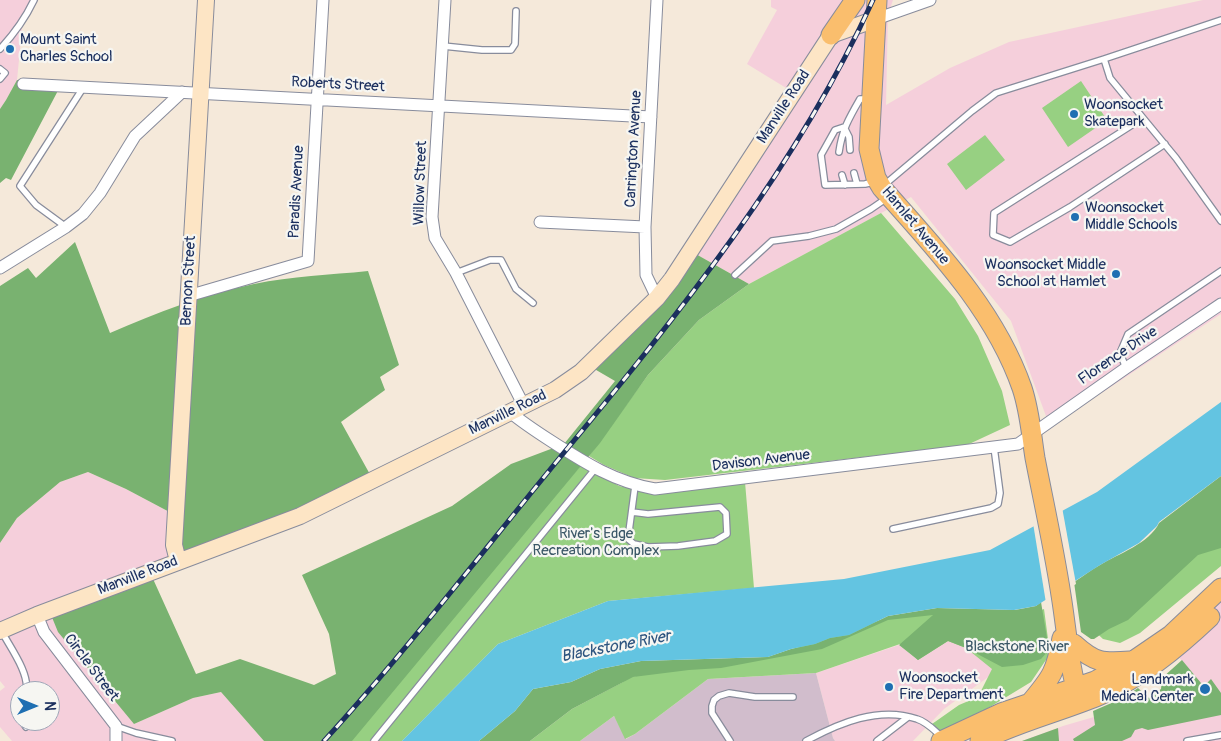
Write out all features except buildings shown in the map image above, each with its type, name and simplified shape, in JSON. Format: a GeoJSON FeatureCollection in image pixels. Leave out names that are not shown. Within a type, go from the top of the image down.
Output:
{"type":"FeatureCollection","features":[{"type":"Feature","properties":{"kind":"main road","name":"Bernon Street"},"geometry":{"type":"LineString","coordinates":[[178,561],[174,545],[199,92],[206,0]]}},
{"type":"Feature","properties":{"kind":"main road"},"geometry":{"type":"LineString","coordinates":[[831,35],[855,0]]}},
{"type":"Feature","properties":{"kind":"main road","name":"Hamlet Avenue"},"geometry":{"type":"LineString","coordinates":[[878,0],[869,149],[883,188],[962,281],[1009,356],[1029,412],[1064,622]]}},
{"type":"Feature","properties":{"kind":"main road"},"geometry":{"type":"LineString","coordinates":[[831,35],[876,19]]}},
{"type":"Feature","properties":{"kind":"main road","name":"Manville Road"},"geometry":{"type":"LineString","coordinates":[[1,631],[37,615],[300,516],[555,390],[581,372],[657,298],[672,279],[831,35]]}},
{"type":"Feature","properties":{"kind":"main road"},"geometry":{"type":"LineString","coordinates":[[980,741],[1082,694],[1171,636],[1221,588]]}},
{"type":"Feature","properties":{"kind":"main road"},"geometry":{"type":"LineString","coordinates":[[943,740],[1001,713],[1030,702],[1116,687],[1150,668],[1182,644],[1221,606]]}},
{"type":"Feature","properties":{"kind":"main road"},"geometry":{"type":"LineString","coordinates":[[1064,622],[1070,665],[1082,694]]}},
{"type":"Feature","properties":{"kind":"main road"},"geometry":{"type":"LineString","coordinates":[[1064,622],[1074,644],[1082,694]]}},
{"type":"Feature","properties":{"kind":"main road"},"geometry":{"type":"LineString","coordinates":[[1030,702],[1053,674],[1064,622]]}},
{"type":"Feature","properties":{"kind":"main road"},"geometry":{"type":"LineString","coordinates":[[1074,644],[1090,658],[1098,661],[1133,661]]}},
{"type":"Feature","properties":{"kind":"street","name":"Paradis Avenue"},"geometry":{"type":"LineString","coordinates":[[188,296],[308,261],[323,0]]}},
{"type":"Feature","properties":{"kind":"street","name":"Willow Street"},"geometry":{"type":"LineString","coordinates":[[446,0],[432,217],[435,238],[456,273],[517,409]]}},
{"type":"Feature","properties":{"kind":"street","name":"Carrington Avenue"},"geometry":{"type":"LineString","coordinates":[[657,0],[645,227],[646,275],[657,298]]}},
{"type":"Feature","properties":{"kind":"street"},"geometry":{"type":"LineString","coordinates":[[876,19],[930,0]]}},
{"type":"Feature","properties":{"kind":"street","name":"Roberts Street"},"geometry":{"type":"LineString","coordinates":[[23,84],[651,117]]}},
{"type":"Feature","properties":{"kind":"street"},"geometry":{"type":"LineString","coordinates":[[0,268],[66,227],[83,214],[100,193],[135,136],[182,92]]}},
{"type":"Feature","properties":{"kind":"street"},"geometry":{"type":"LineString","coordinates":[[540,222],[645,227]]}},
{"type":"Feature","properties":{"kind":"street","name":"Florence Drive"},"geometry":{"type":"LineString","coordinates":[[1032,432],[1221,304]]}},
{"type":"Feature","properties":{"kind":"street","name":"Davison Avenue"},"geometry":{"type":"LineString","coordinates":[[517,409],[522,422],[595,469],[635,486],[656,489],[1018,444],[1032,432]]}},
{"type":"Feature","properties":{"kind":"street","name":"Circle Street"},"geometry":{"type":"LineString","coordinates":[[37,615],[44,632],[116,726],[116,741]]}},
{"type":"Feature","properties":{"kind":"lane"},"geometry":{"type":"LineString","coordinates":[[0,49],[26,17],[34,0]]}},
{"type":"Feature","properties":{"kind":"lane"},"geometry":{"type":"LineString","coordinates":[[443,46],[482,50],[511,50],[515,44],[516,11]]}},
{"type":"Feature","properties":{"kind":"lane"},"geometry":{"type":"LineString","coordinates":[[735,274],[772,240],[809,236],[836,229],[871,209],[883,188],[972,111],[996,93],[1221,20]]}},
{"type":"Feature","properties":{"kind":"lane"},"geometry":{"type":"LineString","coordinates":[[1104,59],[1110,78],[1164,144],[1221,221]]}},
{"type":"Feature","properties":{"kind":"lane"},"geometry":{"type":"LineString","coordinates":[[0,70],[5,73],[0,79]]}},
{"type":"Feature","properties":{"kind":"lane"},"geometry":{"type":"LineString","coordinates":[[66,227],[36,205],[20,186],[83,88]]}},
{"type":"Feature","properties":{"kind":"lane"},"geometry":{"type":"LineString","coordinates":[[839,152],[844,127],[860,100],[872,99]]}},
{"type":"Feature","properties":{"kind":"lane"},"geometry":{"type":"LineString","coordinates":[[1143,118],[994,213],[993,234],[1010,242],[1070,207],[1164,144]]}},
{"type":"Feature","properties":{"kind":"lane"},"geometry":{"type":"LineString","coordinates":[[844,127],[849,137],[850,150]]}},
{"type":"Feature","properties":{"kind":"lane"},"geometry":{"type":"LineString","coordinates":[[844,127],[835,130],[821,155],[825,185],[857,184],[883,188]]}},
{"type":"Feature","properties":{"kind":"lane"},"geometry":{"type":"LineString","coordinates":[[854,173],[857,184]]}},
{"type":"Feature","properties":{"kind":"lane"},"geometry":{"type":"LineString","coordinates":[[842,175],[846,185]]}},
{"type":"Feature","properties":{"kind":"lane"},"geometry":{"type":"LineString","coordinates":[[456,273],[490,260],[501,260],[516,289],[533,303]]}},
{"type":"Feature","properties":{"kind":"lane"},"geometry":{"type":"LineString","coordinates":[[1126,368],[1120,354],[1128,334],[1221,271]]}},
{"type":"Feature","properties":{"kind":"lane"},"geometry":{"type":"LineString","coordinates":[[893,529],[991,508],[998,504],[1000,493],[994,447]]}},
{"type":"Feature","properties":{"kind":"lane"},"geometry":{"type":"LineString","coordinates":[[374,741],[595,469]]}},
{"type":"Feature","properties":{"kind":"lane"},"geometry":{"type":"LineString","coordinates":[[632,512],[648,514],[720,507],[726,513],[727,534],[715,541],[678,546],[648,547],[634,544],[628,539],[635,486]]}},
{"type":"Feature","properties":{"kind":"lane"},"geometry":{"type":"LineString","coordinates":[[1,631],[20,664],[25,681]]}},
{"type":"Feature","properties":{"kind":"lane"},"geometry":{"type":"LineString","coordinates":[[730,741],[712,714],[714,700],[719,696],[729,693],[755,697],[793,697]]}},
{"type":"Feature","properties":{"kind":"lane"},"geometry":{"type":"LineString","coordinates":[[806,741],[852,720],[890,715],[908,717],[925,723],[943,740]]}},
{"type":"Feature","properties":{"kind":"lane"},"geometry":{"type":"LineString","coordinates":[[877,741],[908,717]]}},
{"type":"Feature","properties":{"kind":"lane"},"geometry":{"type":"LineString","coordinates":[[116,726],[136,733],[172,741]]}},
{"type":"Feature","properties":{"kind":"lane"},"geometry":{"type":"LineString","coordinates":[[1187,741],[1221,735]]}},
{"type":"Feature","properties":{"kind":"shaded area","name":"Mount Saint Charles School"},"geometry":{"type":"Polygon","coordinates":[[[0,0],[30,0],[23,19],[17,80],[0,109],[0,0]]]}},
{"type":"Feature","properties":{"kind":"shaded area","name":"Woonsocket Middle Schools"},"geometry":{"type":"Polygon","coordinates":[[[771,0],[893,0],[888,15],[886,105],[950,68],[1009,42],[1203,0],[1221,0],[1221,314],[1050,427],[1011,321],[911,197],[749,284],[694,253],[796,94],[747,64],[777,10],[771,7],[771,0]]]}},
{"type":"Feature","properties":{"kind":"shaded area"},"geometry":{"type":"Polygon","coordinates":[[[88,472],[126,489],[177,516],[179,558],[149,570],[134,724],[193,698],[221,692],[264,741],[12,741],[0,727],[0,691],[5,687],[0,681],[0,543],[17,518],[60,482],[88,472]]]}},
{"type":"Feature","properties":{"kind":"shaded area","name":"Landmark Medical Center"},"geometry":{"type":"Polygon","coordinates":[[[1221,596],[1221,741],[1022,741],[1063,726],[1118,710],[1162,726],[1187,666],[1169,647],[1221,596]]]}},
{"type":"Feature","properties":{"kind":"shaded area"},"geometry":{"type":"Polygon","coordinates":[[[948,641],[966,648],[998,670],[944,709],[913,741],[835,741],[816,673],[899,645],[918,660],[948,641]]]}},
{"type":"Feature","properties":{"kind":"shaded area"},"geometry":{"type":"Polygon","coordinates":[[[816,673],[835,741],[580,741],[614,716],[626,739],[708,679],[816,673]]]}},
{"type":"Feature","properties":{"kind":"green space"},"geometry":{"type":"Polygon","coordinates":[[[17,80],[62,83],[11,180],[6,178],[0,183],[0,109],[17,80]]]}},
{"type":"Feature","properties":{"kind":"green space","name":"Woonsocket Skatepark"},"geometry":{"type":"Polygon","coordinates":[[[1081,81],[1107,120],[1068,147],[1042,108],[1081,81]]]}},
{"type":"Feature","properties":{"kind":"green space"},"geometry":{"type":"Polygon","coordinates":[[[985,135],[1005,160],[966,190],[947,164],[985,135]]]}},
{"type":"Feature","properties":{"kind":"green space"},"geometry":{"type":"Polygon","coordinates":[[[881,213],[955,299],[978,336],[1002,391],[1010,425],[967,445],[665,480],[634,478],[589,456],[648,375],[699,320],[749,284],[881,213]]]}},
{"type":"Feature","properties":{"kind":"green space"},"geometry":{"type":"Polygon","coordinates":[[[75,242],[110,333],[181,305],[235,288],[282,279],[368,271],[399,365],[380,377],[385,390],[341,422],[372,478],[179,558],[177,516],[126,489],[88,472],[60,482],[17,518],[0,543],[0,286],[28,268],[36,278],[75,242]]]}},
{"type":"Feature","properties":{"kind":"green space"},"geometry":{"type":"Polygon","coordinates":[[[694,253],[749,284],[699,320],[648,375],[600,443],[352,741],[264,741],[221,692],[193,698],[134,724],[58,632],[49,610],[149,570],[196,674],[240,659],[314,685],[336,674],[329,634],[302,575],[452,506],[511,464],[564,444],[615,381],[591,367],[694,253]]]}},
{"type":"Feature","properties":{"kind":"green space","name":"River's Edge Recreation Complex"},"geometry":{"type":"Polygon","coordinates":[[[582,464],[619,486],[658,494],[745,482],[754,588],[608,601],[498,644],[402,741],[343,741],[582,464]]]}},
{"type":"Feature","properties":{"kind":"green space","name":"Blackstone River"},"geometry":{"type":"Polygon","coordinates":[[[1221,476],[1221,548],[1198,555],[1128,620],[1094,639],[1081,632],[1074,582],[1141,542],[1155,530],[1159,523],[1221,476]]]}},
{"type":"Feature","properties":{"kind":"green space","name":"Blackstone River"},"geometry":{"type":"Polygon","coordinates":[[[1221,489],[1221,566],[1140,633],[1120,643],[1103,639],[1087,624],[1221,489]]]}},
{"type":"Feature","properties":{"kind":"green space","name":"Blackstone River"},"geometry":{"type":"Polygon","coordinates":[[[1041,602],[1049,650],[1041,659],[1023,665],[1002,667],[966,648],[948,641],[918,660],[899,645],[933,615],[888,620],[822,649],[721,668],[633,677],[572,709],[530,741],[479,741],[515,711],[533,689],[571,682],[600,669],[641,661],[768,657],[830,638],[849,635],[888,616],[937,608],[1015,610],[1036,606],[1041,602]]]}},
{"type":"Feature","properties":{"kind":"green space","name":"Blackstone River"},"geometry":{"type":"Polygon","coordinates":[[[1044,609],[1050,654],[1031,682],[933,738],[932,724],[959,705],[978,697],[992,669],[966,648],[948,641],[918,660],[900,644],[816,673],[708,679],[635,734],[625,739],[614,716],[580,741],[530,741],[572,709],[625,681],[487,741],[536,693],[713,663],[768,657],[890,617],[934,614],[1031,614],[1044,609]]]}},
{"type":"Feature","properties":{"kind":"green space"},"geometry":{"type":"Polygon","coordinates":[[[1182,660],[1201,683],[1206,684],[1211,679],[1221,693],[1221,715],[1148,730],[1142,728],[1135,730],[1131,737],[1122,741],[1074,741],[1073,739],[1095,725],[1093,711],[1123,698],[1138,688],[1149,698],[1161,689],[1162,678],[1182,660]]]}},
{"type":"Feature","properties":{"kind":"green space"},"geometry":{"type":"Polygon","coordinates":[[[1058,728],[1059,741],[1022,741],[1058,728]]]}},
{"type":"Feature","properties":{"kind":"water"},"geometry":{"type":"Polygon","coordinates":[[[1221,402],[1221,476],[1159,522],[1139,543],[1100,565],[1036,606],[1014,610],[937,608],[888,616],[849,635],[830,638],[768,657],[641,661],[600,669],[571,682],[533,689],[515,711],[479,741],[402,741],[498,644],[608,601],[844,579],[990,550],[1097,492],[1221,402]]]}},
{"type":"Feature","properties":{"kind":"pier"},"geometry":{"type":"Polygon","coordinates":[[[1062,507],[1076,584],[1046,603],[1033,523],[1062,507]]]}},
{"type":"Feature","properties":{"kind":"railway"},"geometry":{"type":"LineString","coordinates":[[324,741],[445,600],[692,294],[772,181],[808,123],[842,62],[873,0]]}},
{"type":"Feature","properties":{"kind":"place","name":"Mount Saint Charles School"},"geometry":{"type":"Point","coordinates":[10,49]}},
{"type":"Feature","properties":{"kind":"place","name":"Woonsocket Skatepark"},"geometry":{"type":"Point","coordinates":[1074,114]}},
{"type":"Feature","properties":{"kind":"place","name":"Woonsocket Middle Schools"},"geometry":{"type":"Point","coordinates":[1075,217]}},
{"type":"Feature","properties":{"kind":"place","name":"Woonsocket Middle School at Hamlet"},"geometry":{"type":"Point","coordinates":[1116,274]}},
{"type":"Feature","properties":{"kind":"place","name":"Woonsocket Fire Department"},"geometry":{"type":"Point","coordinates":[889,687]}},
{"type":"Feature","properties":{"kind":"place","name":"Landmark Medical Center"},"geometry":{"type":"Point","coordinates":[1205,689]}}]}
